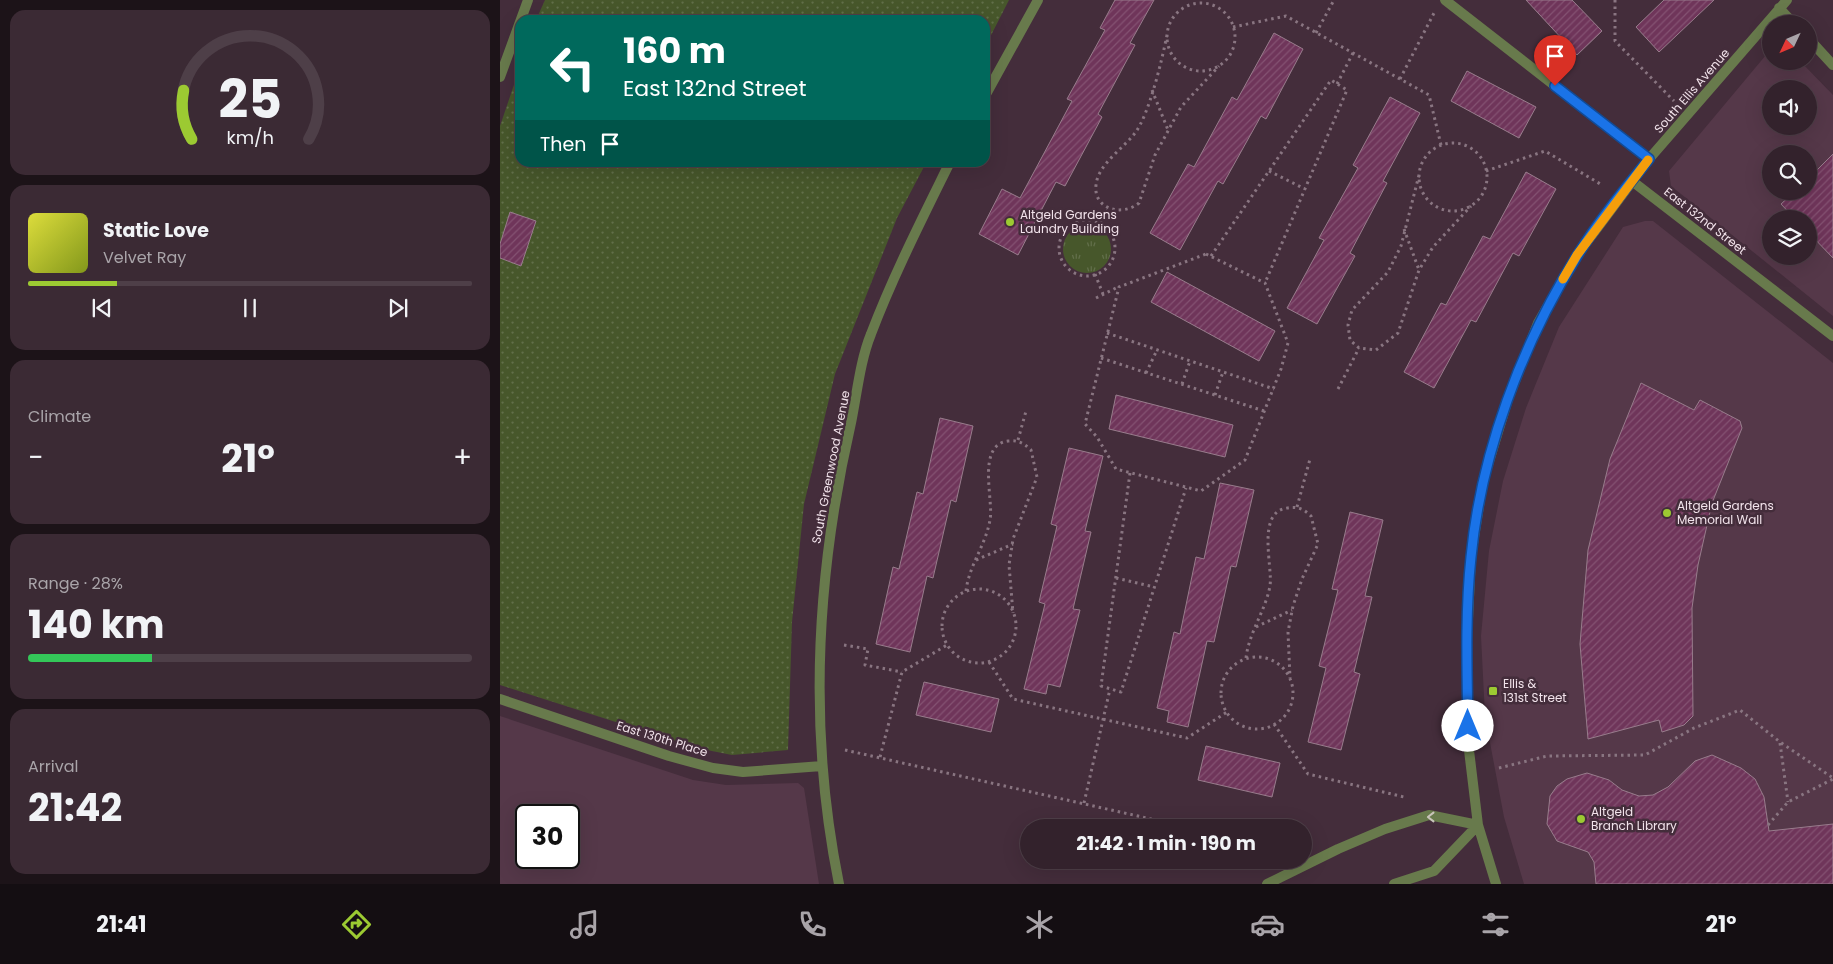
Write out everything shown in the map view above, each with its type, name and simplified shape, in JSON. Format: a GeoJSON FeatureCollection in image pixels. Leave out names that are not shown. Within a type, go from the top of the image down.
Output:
{"type":"FeatureCollection","features":[{"type":"Feature","properties":{"kind":"street"},"geometry":{"type":"LineString","coordinates":[[522,15],[528,0]]}},
{"type":"Feature","properties":{"kind":"street"},"geometry":{"type":"LineString","coordinates":[[990,87],[1038,0]]}},
{"type":"Feature","properties":{"kind":"street"},"geometry":{"type":"LineString","coordinates":[[1445,0],[1649,159]]}},
{"type":"Feature","properties":{"kind":"street","name":"South Ellis Avenue"},"geometry":{"type":"LineString","coordinates":[[1496,884],[1478,826],[1468,742],[1467,640],[1471,556],[1484,481],[1508,399],[1538,323],[1577,255],[1649,159],[1787,0]]}},
{"type":"Feature","properties":{"kind":"street"},"geometry":{"type":"LineString","coordinates":[[1779,8],[1786,15]]}},
{"type":"Feature","properties":{"kind":"street"},"geometry":{"type":"LineString","coordinates":[[500,76],[515,35]]}},
{"type":"Feature","properties":{"kind":"street"},"geometry":{"type":"LineString","coordinates":[[1818,49],[1833,65]]}},
{"type":"Feature","properties":{"kind":"street","name":"South Greenwood Avenue"},"geometry":{"type":"LineString","coordinates":[[840,884],[830,836],[822,766],[820,635],[830,526],[870,336],[948,167]]}},
{"type":"Feature","properties":{"kind":"street","name":"East 132nd Street"},"geometry":{"type":"LineString","coordinates":[[1632,181],[1833,336]]}},
{"type":"Feature","properties":{"kind":"street","name":"East 130th Place"},"geometry":{"type":"LineString","coordinates":[[500,699],[670,756],[713,768],[743,772],[822,766]]}},
{"type":"Feature","properties":{"kind":"street"},"geometry":{"type":"LineString","coordinates":[[1267,884],[1338,848],[1385,829],[1429,815],[1478,826]]}},
{"type":"Feature","properties":{"kind":"street"},"geometry":{"type":"LineString","coordinates":[[1394,884],[1434,870],[1478,826]]}},
{"type":"Feature","properties":{"kind":"path"},"geometry":{"type":"LineString","coordinates":[[1189,0],[1190,5]]}},
{"type":"Feature","properties":{"kind":"path"},"geometry":{"type":"LineString","coordinates":[[1316,33],[1334,0]]}},
{"type":"Feature","properties":{"kind":"path"},"geometry":{"type":"LineString","coordinates":[[1615,0],[1615,41],[1674,101]]}},
{"type":"Feature","properties":{"kind":"path"},"geometry":{"type":"LineString","coordinates":[[1201,3],[1217,7],[1230,19],[1233,27],[1235,35],[1232,52],[1180,108],[1154,155],[1139,203],[1124,210],[1108,208],[1098,200],[1096,185],[1100,171],[1136,132],[1149,106],[1172,19],[1178,12],[1190,5],[1201,3]]}},
{"type":"Feature","properties":{"kind":"path"},"geometry":{"type":"LineString","coordinates":[[1400,79],[1435,11]]}},
{"type":"Feature","properties":{"kind":"path"},"geometry":{"type":"LineString","coordinates":[[1233,27],[1286,16],[1429,95],[1441,145]]}},
{"type":"Feature","properties":{"kind":"path"},"geometry":{"type":"LineString","coordinates":[[1167,35],[1172,55],[1179,63],[1199,71],[1219,66]]}},
{"type":"Feature","properties":{"kind":"path"},"geometry":{"type":"LineString","coordinates":[[1338,84],[1353,53]]}},
{"type":"Feature","properties":{"kind":"path"},"geometry":{"type":"LineString","coordinates":[[1211,256],[1331,80],[1347,90],[1265,283]]}},
{"type":"Feature","properties":{"kind":"path"},"geometry":{"type":"LineString","coordinates":[[1152,89],[1168,130]]}},
{"type":"Feature","properties":{"kind":"path"},"geometry":{"type":"LineString","coordinates":[[1456,143],[1470,148],[1480,157],[1486,171],[1485,187],[1482,194],[1433,247],[1419,270],[1398,333],[1376,350],[1359,348],[1350,340],[1348,325],[1352,310],[1388,272],[1401,246],[1404,228],[1424,160],[1434,148],[1456,143]]}},
{"type":"Feature","properties":{"kind":"path"},"geometry":{"type":"LineString","coordinates":[[1486,171],[1544,151],[1602,185]]}},
{"type":"Feature","properties":{"kind":"path"},"geometry":{"type":"LineString","coordinates":[[1269,171],[1305,189]]}},
{"type":"Feature","properties":{"kind":"path"},"geometry":{"type":"LineString","coordinates":[[1419,175],[1424,195],[1440,208],[1451,211],[1471,206]]}},
{"type":"Feature","properties":{"kind":"path"},"geometry":{"type":"LineString","coordinates":[[1101,224],[1108,208]]}},
{"type":"Feature","properties":{"kind":"path"},"geometry":{"type":"LineString","coordinates":[[1082,221],[1101,224],[1113,238],[1115,251],[1106,268],[1095,274],[1083,275],[1071,270],[1062,260],[1059,248],[1062,236],[1070,226],[1082,221]]}},
{"type":"Feature","properties":{"kind":"path"},"geometry":{"type":"LineString","coordinates":[[1404,228],[1419,270]]}},
{"type":"Feature","properties":{"kind":"path"},"geometry":{"type":"LineString","coordinates":[[1096,298],[1119,287],[1206,254],[1265,283],[1288,343],[1274,389],[1245,460],[1201,491],[1116,469],[1097,437],[1085,424],[1119,287]]}},
{"type":"Feature","properties":{"kind":"path"},"geometry":{"type":"LineString","coordinates":[[1095,274],[1104,294]]}},
{"type":"Feature","properties":{"kind":"path"},"geometry":{"type":"LineString","coordinates":[[1107,333],[1274,389]]}},
{"type":"Feature","properties":{"kind":"path"},"geometry":{"type":"LineString","coordinates":[[1338,389],[1359,348]]}},
{"type":"Feature","properties":{"kind":"path"},"geometry":{"type":"LineString","coordinates":[[1146,373],[1157,350]]}},
{"type":"Feature","properties":{"kind":"path"},"geometry":{"type":"LineString","coordinates":[[1101,358],[1264,411]]}},
{"type":"Feature","properties":{"kind":"path"},"geometry":{"type":"LineString","coordinates":[[1182,384],[1190,361]]}},
{"type":"Feature","properties":{"kind":"path"},"geometry":{"type":"LineString","coordinates":[[1215,395],[1223,372]]}},
{"type":"Feature","properties":{"kind":"path"},"geometry":{"type":"LineString","coordinates":[[1018,440],[1026,411]]}},
{"type":"Feature","properties":{"kind":"path"},"geometry":{"type":"LineString","coordinates":[[966,591],[968,576],[984,545],[990,517],[988,465],[994,450],[1005,441],[1018,440],[1031,450],[1037,478],[1022,512],[1009,565],[1015,621],[1014,639],[1004,653],[989,662],[981,663],[964,660],[956,655],[947,645],[943,633],[943,616],[948,606],[956,597],[966,591],[977,589],[999,595],[1013,613]]}},
{"type":"Feature","properties":{"kind":"path"},"geometry":{"type":"LineString","coordinates":[[1297,507],[1310,459]]}},
{"type":"Feature","properties":{"kind":"path"},"geometry":{"type":"LineString","coordinates":[[1130,473],[1101,686],[1121,692],[1186,488]]}},
{"type":"Feature","properties":{"kind":"path"},"geometry":{"type":"LineString","coordinates":[[1246,658],[1248,643],[1264,612],[1270,584],[1267,531],[1274,517],[1285,508],[1297,507],[1311,516],[1318,544],[1302,579],[1292,610],[1288,632],[1290,678],[1293,688],[1292,704],[1283,718],[1274,724],[1262,728],[1246,727],[1232,718],[1227,712],[1221,694],[1225,676],[1230,668],[1246,658],[1267,658],[1277,663],[1290,678]]}},
{"type":"Feature","properties":{"kind":"path"},"geometry":{"type":"LineString","coordinates":[[975,561],[1013,544]]}},
{"type":"Feature","properties":{"kind":"path"},"geometry":{"type":"LineString","coordinates":[[1116,578],[1154,588]]}},
{"type":"Feature","properties":{"kind":"path"},"geometry":{"type":"LineString","coordinates":[[1255,628],[1292,610]]}},
{"type":"Feature","properties":{"kind":"path"},"geometry":{"type":"LineString","coordinates":[[844,645],[868,648],[865,665],[902,672],[947,645]]}},
{"type":"Feature","properties":{"kind":"path"},"geometry":{"type":"LineString","coordinates":[[989,662],[1013,699],[1187,738],[1227,712]]}},
{"type":"Feature","properties":{"kind":"path"},"geometry":{"type":"LineString","coordinates":[[880,758],[902,672]]}},
{"type":"Feature","properties":{"kind":"path"},"geometry":{"type":"LineString","coordinates":[[1084,803],[1110,689]]}},
{"type":"Feature","properties":{"kind":"path"},"geometry":{"type":"LineString","coordinates":[[1499,768],[1547,756],[1645,755],[1694,728],[1740,710],[1780,742],[1833,778],[1788,802],[1768,825]]}},
{"type":"Feature","properties":{"kind":"path"},"geometry":{"type":"LineString","coordinates":[[1274,724],[1308,774],[1404,797]]}},
{"type":"Feature","properties":{"kind":"path"},"geometry":{"type":"LineString","coordinates":[[1780,742],[1788,802]]}},
{"type":"Feature","properties":{"kind":"path"},"geometry":{"type":"LineString","coordinates":[[844,750],[1152,819]]}},
{"type":"Feature","properties":{"kind":"shaded area"},"geometry":{"type":"Polygon","coordinates":[[[1762,60],[1762,70],[1809,70],[1833,95],[1833,316],[1769,265],[1817,265],[1817,210],[1762,210],[1762,259],[1671,186],[1669,171],[1762,60]]]}},
{"type":"Feature","properties":{"kind":"shaded area"},"geometry":{"type":"Polygon","coordinates":[[[1645,221],[1653,221],[1833,363],[1833,884],[1524,884],[1504,817],[1485,716],[1481,636],[1489,551],[1503,481],[1526,408],[1559,327],[1623,227],[1645,221]]]}},
{"type":"Feature","properties":{"kind":"shaded area"},"geometry":{"type":"Polygon","coordinates":[[[500,716],[693,780],[726,785],[798,783],[804,788],[819,884],[500,884],[500,716]]]}},
{"type":"Feature","properties":{"kind":"green space"},"geometry":{"type":"Polygon","coordinates":[[[545,0],[1009,0],[990,37],[990,15],[538,15],[545,0]]]}},
{"type":"Feature","properties":{"kind":"green space"},"geometry":{"type":"Polygon","coordinates":[[[515,82],[515,167],[924,167],[897,218],[835,374],[804,504],[792,622],[788,750],[732,755],[697,748],[500,685],[500,126],[515,82]]]}},
{"type":"Feature","properties":{"kind":"green space"},"geometry":{"type":"Polygon","coordinates":[[[1082,225],[1092,225],[1104,232],[1111,244],[1111,254],[1104,266],[1092,273],[1082,273],[1074,269],[1067,262],[1063,254],[1063,244],[1067,236],[1074,229],[1082,225]]]}},
{"type":"Feature","properties":{"kind":"building"},"geometry":{"type":"Polygon","coordinates":[[[1115,0],[1154,0],[1130,43],[1135,45],[1098,114],[1102,117],[1065,186],[1056,182],[1018,255],[979,234],[1002,189],[1020,198],[1072,101],[1067,99],[1105,30],[1100,28],[1115,0]]]}},
{"type":"Feature","properties":{"kind":"building"},"geometry":{"type":"Polygon","coordinates":[[[1526,0],[1572,0],[1602,31],[1577,55],[1526,0]]]}},
{"type":"Feature","properties":{"kind":"building"},"geometry":{"type":"Polygon","coordinates":[[[1664,0],[1714,0],[1659,52],[1636,27],[1664,0]]]}},
{"type":"Feature","properties":{"kind":"building"},"geometry":{"type":"Polygon","coordinates":[[[1274,33],[1303,49],[1266,119],[1261,116],[1223,184],[1218,181],[1180,250],[1150,233],[1188,164],[1194,167],[1232,97],[1237,100],[1274,33]]]}},
{"type":"Feature","properties":{"kind":"building"},"geometry":{"type":"Polygon","coordinates":[[[1467,71],[1536,107],[1519,138],[1451,101],[1467,71]]]}},
{"type":"Feature","properties":{"kind":"building"},"geometry":{"type":"Polygon","coordinates":[[[1390,97],[1420,113],[1383,181],[1387,183],[1350,253],[1355,256],[1317,324],[1287,308],[1324,240],[1319,238],[1358,168],[1353,165],[1390,97]]]}},
{"type":"Feature","properties":{"kind":"building"},"geometry":{"type":"Polygon","coordinates":[[[1833,154],[1833,258],[1817,241],[1817,210],[1787,210],[1781,204],[1785,200],[1817,200],[1817,170],[1833,154]]]}},
{"type":"Feature","properties":{"kind":"building"},"geometry":{"type":"Polygon","coordinates":[[[1526,172],[1556,189],[1519,256],[1513,253],[1476,322],[1471,320],[1434,388],[1404,372],[1441,303],[1446,305],[1483,236],[1490,239],[1526,172]]]}},
{"type":"Feature","properties":{"kind":"building"},"geometry":{"type":"Polygon","coordinates":[[[510,212],[536,221],[521,266],[500,258],[500,244],[510,212]]]}},
{"type":"Feature","properties":{"kind":"building"},"geometry":{"type":"Polygon","coordinates":[[[1167,272],[1275,331],[1259,361],[1151,302],[1167,272]]]}},
{"type":"Feature","properties":{"kind":"building"},"geometry":{"type":"Polygon","coordinates":[[[1641,383],[1694,410],[1700,400],[1740,421],[1742,428],[1712,503],[1698,565],[1692,608],[1693,716],[1684,725],[1662,732],[1659,720],[1588,739],[1580,644],[1588,550],[1610,459],[1641,383]]]}},
{"type":"Feature","properties":{"kind":"building"},"geometry":{"type":"Polygon","coordinates":[[[1116,395],[1233,425],[1225,457],[1109,429],[1116,395]]]}},
{"type":"Feature","properties":{"kind":"building"},"geometry":{"type":"Polygon","coordinates":[[[940,418],[973,426],[956,502],[951,500],[933,578],[927,576],[910,652],[876,644],[893,567],[899,569],[917,492],[923,494],[940,418]]]}},
{"type":"Feature","properties":{"kind":"building"},"geometry":{"type":"Polygon","coordinates":[[[1069,448],[1103,456],[1085,531],[1091,532],[1073,609],[1080,610],[1060,687],[1048,684],[1046,694],[1024,689],[1045,604],[1039,602],[1057,526],[1051,524],[1069,448]]]}},
{"type":"Feature","properties":{"kind":"building"},"geometry":{"type":"Polygon","coordinates":[[[1220,483],[1254,490],[1236,567],[1231,566],[1214,642],[1207,641],[1188,727],[1167,722],[1169,711],[1157,708],[1174,632],[1180,634],[1196,557],[1204,559],[1220,483]]]}},
{"type":"Feature","properties":{"kind":"building"},"geometry":{"type":"Polygon","coordinates":[[[1350,512],[1383,520],[1365,596],[1372,597],[1354,672],[1360,674],[1341,750],[1308,742],[1326,668],[1319,666],[1338,590],[1332,589],[1350,512]]]}},
{"type":"Feature","properties":{"kind":"building"},"geometry":{"type":"Polygon","coordinates":[[[924,682],[999,699],[991,732],[916,715],[924,682]]]}},
{"type":"Feature","properties":{"kind":"building"},"geometry":{"type":"Polygon","coordinates":[[[1206,746],[1280,763],[1272,797],[1198,780],[1206,746]]]}},
{"type":"Feature","properties":{"kind":"building"},"geometry":{"type":"Polygon","coordinates":[[[1712,755],[1741,768],[1755,779],[1764,797],[1769,831],[1833,824],[1833,884],[1596,884],[1594,862],[1588,852],[1557,841],[1547,824],[1550,796],[1557,786],[1567,779],[1587,773],[1609,780],[1622,790],[1639,796],[1653,795],[1668,787],[1695,761],[1712,755]]]}},
{"type":"Feature","properties":{"kind":"slow traffic"},"geometry":{"type":"LineString","coordinates":[[1563,279],[1577,255],[1648,160]]}},
{"type":"Feature","properties":{"kind":"place","name":"Altgeld Gardens Laundry Building"},"geometry":{"type":"Point","coordinates":[1010,222]}},
{"type":"Feature","properties":{"kind":"place","name":"Altgeld Gardens Memorial Wall"},"geometry":{"type":"Point","coordinates":[1667,513]}},
{"type":"Feature","properties":{"kind":"place","name":"Ellis & 131st Street"},"geometry":{"type":"Point","coordinates":[1493,691]}},
{"type":"Feature","properties":{"kind":"place","name":"Altgeld Branch Library"},"geometry":{"type":"Point","coordinates":[1581,819]}},
{"type":"Feature","properties":{"kind":"route"},"geometry":{"type":"LineString","coordinates":[[1468,726],[1467,640],[1471,556],[1484,481],[1508,399],[1538,323],[1577,255],[1649,159],[1555,86]]}}]}
